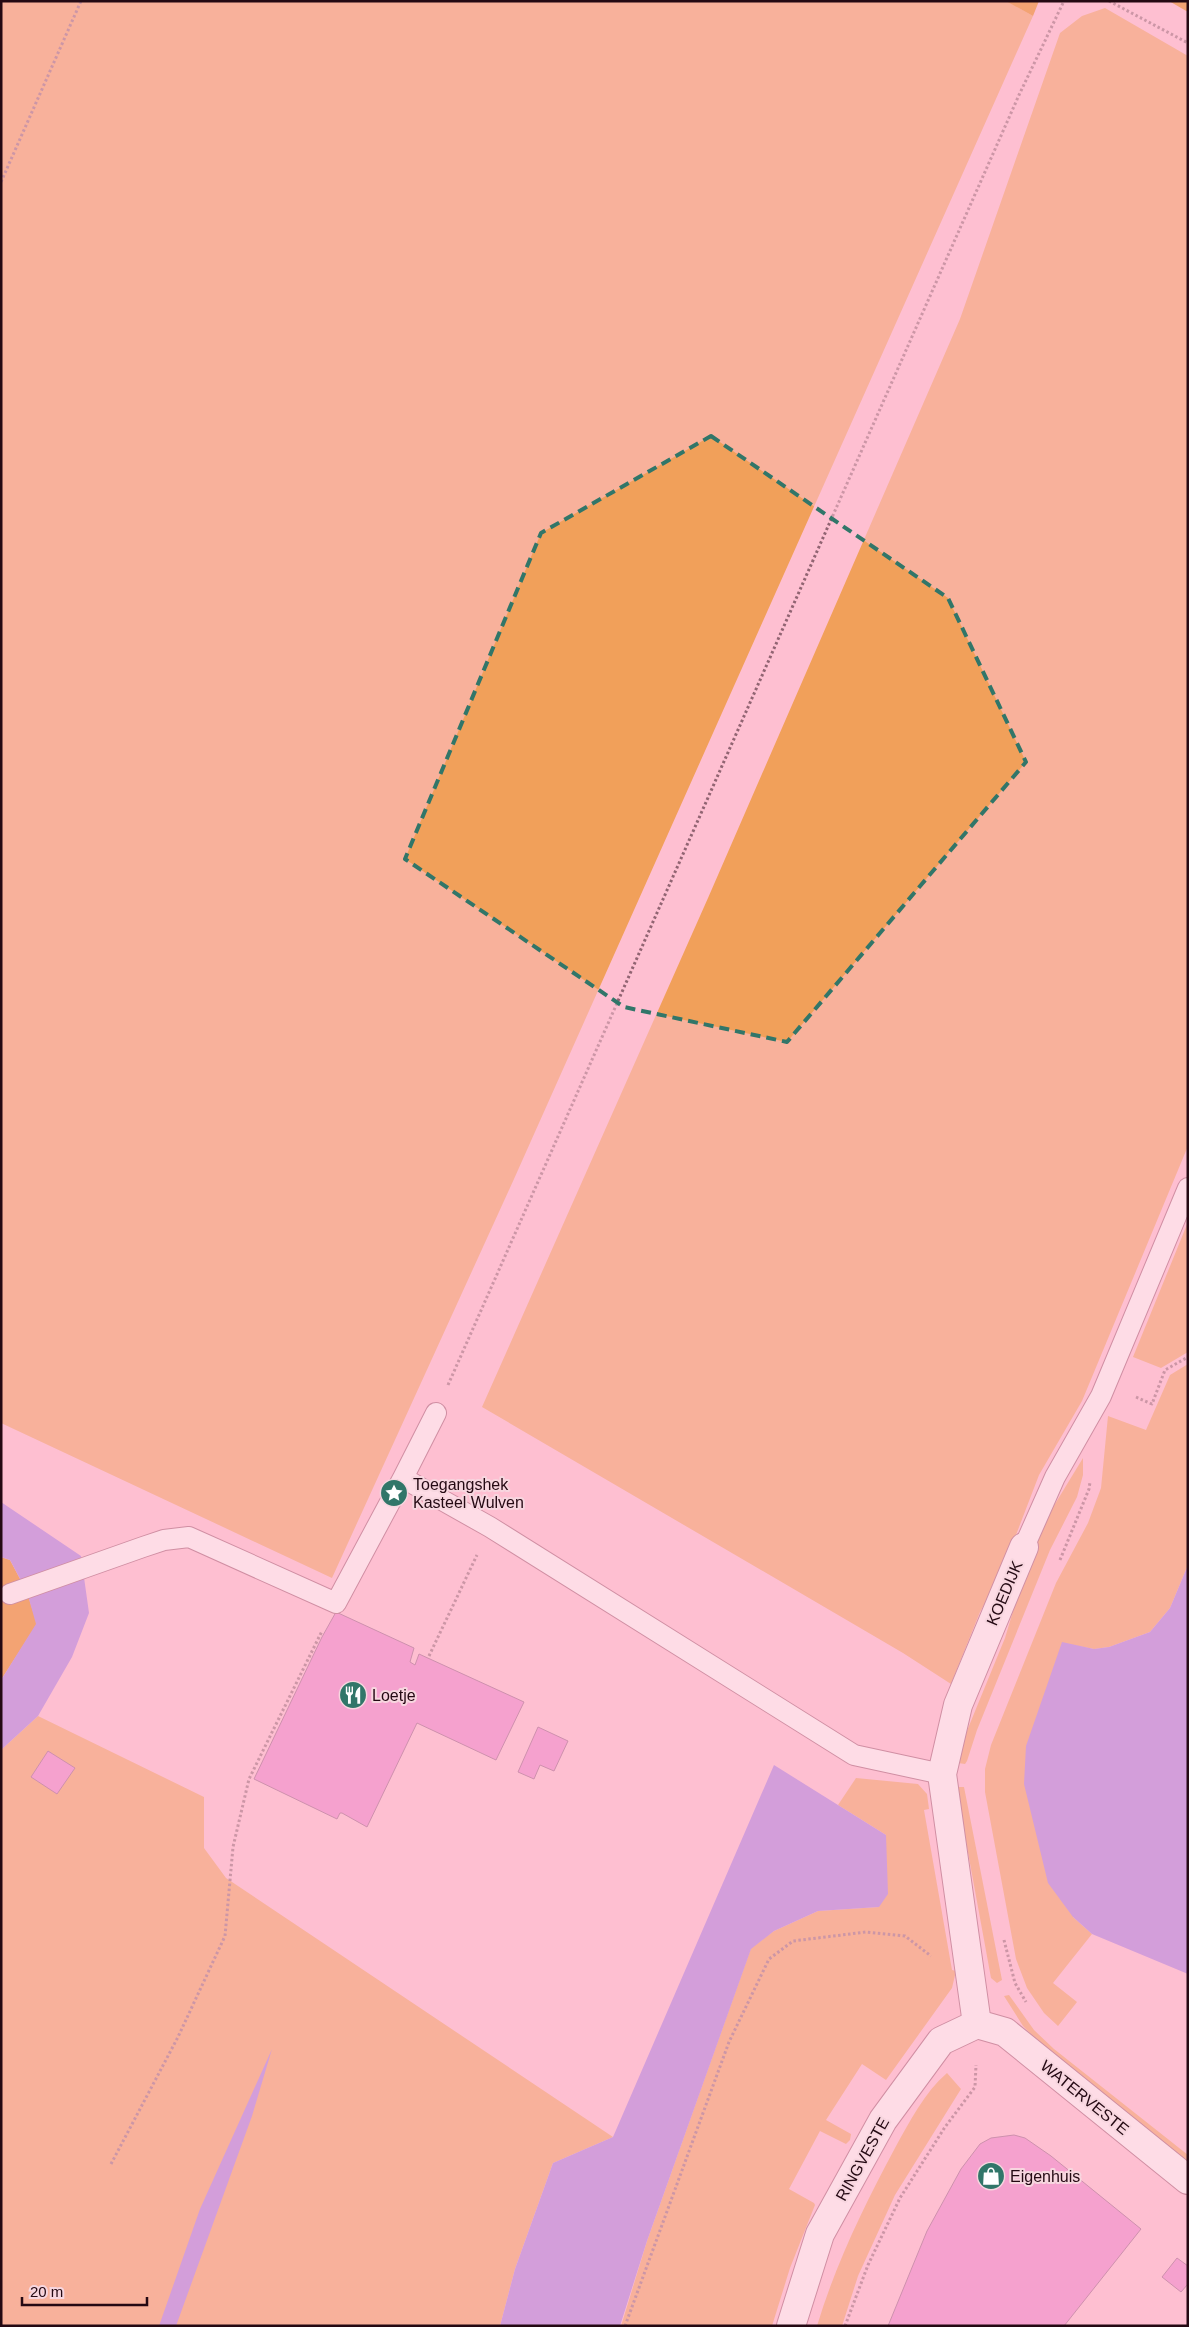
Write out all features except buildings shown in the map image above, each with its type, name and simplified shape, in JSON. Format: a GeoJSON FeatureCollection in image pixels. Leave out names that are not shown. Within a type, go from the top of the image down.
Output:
{"type":"FeatureCollection","features":[{"type":"Feature","properties":{"kind":"street","name":"KOEDIJK"},"geometry":{"type":"LineString","coordinates":[[977,2024],[942,1774],[958,1705],[1024,1546]]}},
{"type":"Feature","properties":{"kind":"street","name":"WATERVESTE"},"geometry":{"type":"LineString","coordinates":[[977,2024],[1005,2032],[1188,2180]]}},
{"type":"Feature","properties":{"kind":"street","name":"RINGVESTE"},"geometry":{"type":"LineString","coordinates":[[791,2326],[820,2234],[883,2120],[941,2040],[977,2024]]}},
{"type":"Feature","properties":{"kind":"lane","name":"KOEDIJK"},"geometry":{"type":"LineString","coordinates":[[1024,1546],[1055,1477],[1106,1384],[1188,1188]]}},
{"type":"Feature","properties":{"kind":"lane"},"geometry":{"type":"LineString","coordinates":[[10,1594],[164,1540],[189,1537],[336,1603],[436,1413]]}},
{"type":"Feature","properties":{"kind":"lane"},"geometry":{"type":"LineString","coordinates":[[403,1478],[490,1527],[854,1755],[942,1774]]}},
{"type":"Feature","properties":{"kind":"path"},"geometry":{"type":"LineString","coordinates":[[1,182],[81,1]]}},
{"type":"Feature","properties":{"kind":"path"},"geometry":{"type":"LineString","coordinates":[[436,1413],[1019,95],[1064,1]]}},
{"type":"Feature","properties":{"kind":"path"},"geometry":{"type":"LineString","coordinates":[[1109,1],[1188,43]]}},
{"type":"Feature","properties":{"kind":"path"},"geometry":{"type":"LineString","coordinates":[[1106,1384],[1152,1404],[1165,1370],[1188,1357]]}},
{"type":"Feature","properties":{"kind":"path"},"geometry":{"type":"LineString","coordinates":[[429,1656],[490,1527]]}},
{"type":"Feature","properties":{"kind":"path"},"geometry":{"type":"LineString","coordinates":[[111,2164],[178,2037],[225,1936],[233,1847],[249,1779],[336,1603]]}},
{"type":"Feature","properties":{"kind":"path"},"geometry":{"type":"LineString","coordinates":[[624,2326],[729,2042],[769,1959],[793,1941],[866,1932],[905,1936],[973,1991]]}},
{"type":"Feature","properties":{"kind":"path"},"geometry":{"type":"LineString","coordinates":[[845,2326],[868,2266],[900,2198],[945,2127],[975,2086],[977,2024]]}},
{"type":"Feature","properties":{"kind":"highlighted area"},"geometry":{"type":"Polygon","coordinates":[[[711,436],[948,598],[1026,762],[787,1042],[624,1007],[405,859],[541,533],[711,436]]]}},
{"type":"Feature","properties":{"kind":"shaded area"},"geometry":{"type":"Polygon","coordinates":[[[1,1],[1007,1],[1033,16],[514,1179],[332,1578],[1,1423],[1,1]]]}},
{"type":"Feature","properties":{"kind":"shaded area"},"geometry":{"type":"Polygon","coordinates":[[[1006,1],[1039,1],[1033,16],[1006,1]]]}},
{"type":"Feature","properties":{"kind":"shaded area"},"geometry":{"type":"Polygon","coordinates":[[[1169,1],[1188,1],[1188,12],[1169,1]]]}},
{"type":"Feature","properties":{"kind":"shaded area"},"geometry":{"type":"Polygon","coordinates":[[[1105,8],[1188,56],[1188,1146],[1082,1401],[1039,1475],[1001,1574],[980,1612],[951,1684],[903,1653],[482,1407],[708,898],[960,319],[1060,33],[1082,16],[1105,8]]]}},
{"type":"Feature","properties":{"kind":"shaded area"},"geometry":{"type":"Polygon","coordinates":[[[1188,1222],[1188,1352],[1161,1368],[1133,1357],[1188,1222]]]}},
{"type":"Feature","properties":{"kind":"shaded area"},"geometry":{"type":"Polygon","coordinates":[[[1188,1364],[1188,1565],[1170,1608],[1150,1632],[1109,1647],[1094,1649],[1062,1643],[1073,1917],[1092,1934],[1053,1983],[1077,2002],[1058,2026],[1044,2013],[1027,1988],[1016,1959],[985,1792],[985,1769],[991,1745],[1056,1583],[1088,1523],[1101,1488],[1108,1416],[1146,1430],[1170,1375],[1188,1364]]]}},
{"type":"Feature","properties":{"kind":"shaded area"},"geometry":{"type":"Polygon","coordinates":[[[1083,1458],[1083,1475],[1077,1497],[1050,1550],[977,1730],[967,1761],[965,1764],[958,1763],[962,1743],[1005,1638],[1022,1581],[1044,1522],[1083,1458]]]}},
{"type":"Feature","properties":{"kind":"shaded area"},"geometry":{"type":"Polygon","coordinates":[[[1,1502],[81,1556],[89,1613],[72,1657],[38,1716],[1,1750],[1,1680],[36,1624],[27,1592],[10,1560],[1,1557],[1,1502]]]}},
{"type":"Feature","properties":{"kind":"shaded area"},"geometry":{"type":"Polygon","coordinates":[[[1,1557],[10,1560],[27,1592],[37,1624],[1,1680],[1,1557]]]}},
{"type":"Feature","properties":{"kind":"shaded area"},"geometry":{"type":"Polygon","coordinates":[[[1188,1565],[1188,1974],[1092,1934],[1073,1917],[1048,1883],[1024,1784],[1026,1746],[1062,1642],[1094,1649],[1109,1647],[1150,1632],[1170,1608],[1188,1565]]]}},
{"type":"Feature","properties":{"kind":"shaded area"},"geometry":{"type":"Polygon","coordinates":[[[38,1716],[204,1797],[204,1848],[226,1878],[613,2137],[553,2163],[515,2269],[500,2326],[1,2326],[1,1750],[38,1716]]]}},
{"type":"Feature","properties":{"kind":"shaded area"},"geometry":{"type":"Polygon","coordinates":[[[774,1765],[886,1835],[888,1894],[879,1907],[818,1911],[774,1931],[751,1949],[647,2241],[620,2326],[500,2326],[515,2269],[553,2163],[613,2137],[774,1765]]]}},
{"type":"Feature","properties":{"kind":"shaded area"},"geometry":{"type":"Polygon","coordinates":[[[856,1778],[918,1784],[927,1794],[929,1809],[924,1810],[952,1970],[956,1971],[952,1988],[886,2080],[862,2064],[826,2120],[851,2134],[850,2140],[846,2144],[820,2131],[789,2189],[815,2205],[790,2268],[772,2326],[621,2326],[647,2241],[751,1948],[774,1931],[818,1911],[879,1907],[886,1835],[838,1805],[856,1778]]]}},
{"type":"Feature","properties":{"kind":"shaded area"},"geometry":{"type":"Polygon","coordinates":[[[956,1787],[964,1787],[1002,1980],[997,1983],[991,1978],[956,1787]]]}},
{"type":"Feature","properties":{"kind":"shaded area"},"geometry":{"type":"Polygon","coordinates":[[[1009,1995],[1034,2030],[1054,2049],[1188,2155],[1188,2162],[1044,2048],[1023,2026],[1004,1996],[1009,1995]]]}},
{"type":"Feature","properties":{"kind":"shaded area"},"geometry":{"type":"Polygon","coordinates":[[[272,2049],[252,2116],[176,2326],[159,2326],[200,2209],[272,2049]]]}},
{"type":"Feature","properties":{"kind":"shaded area"},"geometry":{"type":"Polygon","coordinates":[[[947,2073],[961,2089],[895,2195],[858,2276],[842,2326],[817,2326],[842,2257],[884,2170],[918,2108],[931,2089],[947,2073]]]}},
{"type":"Feature","properties":{"kind":"place","name":"Toegangshek Kasteel Wulven"},"geometry":{"type":"Point","coordinates":[394,1493]}},
{"type":"Feature","properties":{"kind":"place","name":"Loetje"},"geometry":{"type":"Point","coordinates":[353,1695]}},
{"type":"Feature","properties":{"kind":"place","name":"Eigenhuis"},"geometry":{"type":"Point","coordinates":[991,2176]}}]}
